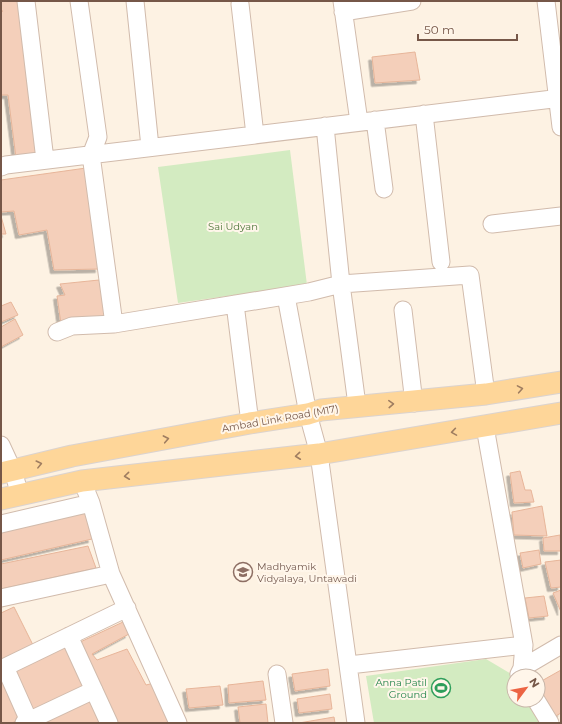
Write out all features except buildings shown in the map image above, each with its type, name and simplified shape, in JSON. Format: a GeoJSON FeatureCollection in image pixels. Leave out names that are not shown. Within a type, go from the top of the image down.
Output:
{"type":"FeatureCollection","features":[{"type":"Feature","properties":{"kind":"main road","name":"Ambad Link Road (M17)"},"geometry":{"type":"LineString","coordinates":[[7,472],[72,456],[250,423],[308,414],[321,410],[357,405],[414,403],[486,394],[561,382]]}},
{"type":"Feature","properties":{"kind":"main road"},"geometry":{"type":"LineString","coordinates":[[10,497],[82,481],[319,454],[561,413]]}},
{"type":"Feature","properties":{"kind":"street"},"geometry":{"type":"LineString","coordinates":[[26,1],[44,160]]}},
{"type":"Feature","properties":{"kind":"street"},"geometry":{"type":"LineString","coordinates":[[79,1],[98,137],[91,154],[114,324]]}},
{"type":"Feature","properties":{"kind":"street"},"geometry":{"type":"LineString","coordinates":[[135,1],[150,147]]}},
{"type":"Feature","properties":{"kind":"street"},"geometry":{"type":"LineString","coordinates":[[384,189],[367,121],[342,7],[412,1]]}},
{"type":"Feature","properties":{"kind":"street"},"geometry":{"type":"LineString","coordinates":[[546,1],[555,32],[561,128]]}},
{"type":"Feature","properties":{"kind":"street"},"geometry":{"type":"LineString","coordinates":[[240,4],[255,135]]}},
{"type":"Feature","properties":{"kind":"street"},"geometry":{"type":"LineString","coordinates":[[1,167],[6,165],[91,154],[559,98]]}},
{"type":"Feature","properties":{"kind":"street"},"geometry":{"type":"LineString","coordinates":[[424,114],[442,262]]}},
{"type":"Feature","properties":{"kind":"street"},"geometry":{"type":"LineString","coordinates":[[325,126],[340,284],[357,405]]}},
{"type":"Feature","properties":{"kind":"street"},"geometry":{"type":"LineString","coordinates":[[492,224],[561,216]]}},
{"type":"Feature","properties":{"kind":"street"},"geometry":{"type":"LineString","coordinates":[[56,332],[72,326],[114,324],[286,296],[340,284],[470,275],[486,394]]}},
{"type":"Feature","properties":{"kind":"street"},"geometry":{"type":"LineString","coordinates":[[286,296],[308,414],[319,454],[356,723]]}},
{"type":"Feature","properties":{"kind":"street"},"geometry":{"type":"LineString","coordinates":[[235,304],[250,423]]}},
{"type":"Feature","properties":{"kind":"street"},"geometry":{"type":"LineString","coordinates":[[403,310],[414,403]]}},
{"type":"Feature","properties":{"kind":"street"},"geometry":{"type":"LineString","coordinates":[[485,427],[524,645],[521,668]]}},
{"type":"Feature","properties":{"kind":"street"},"geometry":{"type":"LineString","coordinates":[[1,445],[7,472],[10,497]]}},
{"type":"Feature","properties":{"kind":"street"},"geometry":{"type":"LineString","coordinates":[[82,481],[91,503],[111,574],[178,723]]}},
{"type":"Feature","properties":{"kind":"street"},"geometry":{"type":"LineString","coordinates":[[1,524],[91,503]]}},
{"type":"Feature","properties":{"kind":"street"},"geometry":{"type":"LineString","coordinates":[[1,598],[111,574]]}},
{"type":"Feature","properties":{"kind":"street"},"geometry":{"type":"LineString","coordinates":[[94,690],[34,721],[3,668],[127,608]]}},
{"type":"Feature","properties":{"kind":"street"},"geometry":{"type":"LineString","coordinates":[[68,636],[109,723]]}},
{"type":"Feature","properties":{"kind":"street"},"geometry":{"type":"LineString","coordinates":[[349,665],[524,645]]}},
{"type":"Feature","properties":{"kind":"street"},"geometry":{"type":"LineString","coordinates":[[527,668],[561,646]]}},
{"type":"Feature","properties":{"kind":"street"},"geometry":{"type":"LineString","coordinates":[[277,674],[284,723]]}},
{"type":"Feature","properties":{"kind":"street"},"geometry":{"type":"LineString","coordinates":[[541,708],[550,723]]}},
{"type":"Feature","properties":{"kind":"green space","name":"Sai Udyan"},"geometry":{"type":"Polygon","coordinates":[[[290,150],[307,285],[178,303],[158,167],[290,150]]]}},
{"type":"Feature","properties":{"kind":"green space","name":"Anna Patil Ground"},"geometry":{"type":"Polygon","coordinates":[[[486,659],[506,671],[506,708],[536,708],[546,723],[374,723],[366,676],[486,659]]]}},
{"type":"Feature","properties":{"kind":"place","name":"Madhyamik Vidyalaya, Untawadi"},"geometry":{"type":"Point","coordinates":[243,572]}},
{"type":"Feature","properties":{"kind":"place","name":"Anna Patil Ground"},"geometry":{"type":"Point","coordinates":[441,688]}}]}
